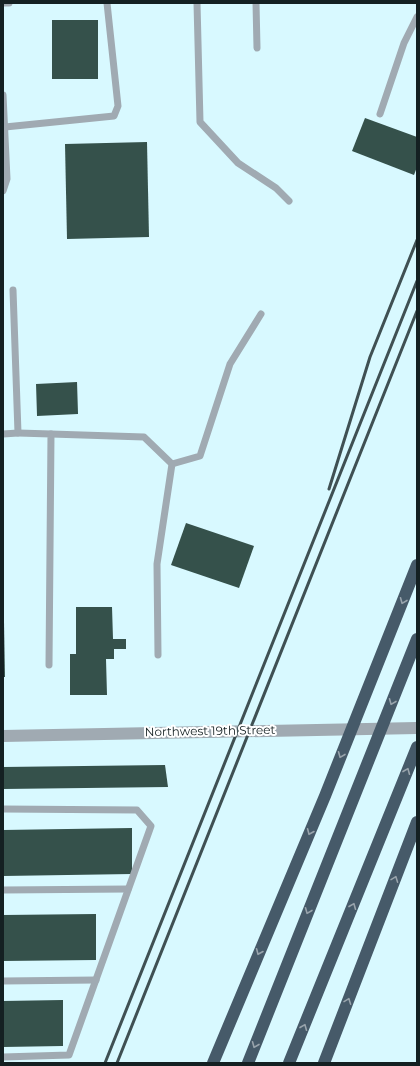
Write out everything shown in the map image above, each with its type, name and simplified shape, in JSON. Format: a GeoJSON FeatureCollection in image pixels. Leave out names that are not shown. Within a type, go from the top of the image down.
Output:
{"type":"FeatureCollection","features":[{"type":"Feature","properties":{"kind":"highway"},"geometry":{"type":"LineString","coordinates":[[213,1063],[325,796],[417,565]]}},
{"type":"Feature","properties":{"kind":"highway"},"geometry":{"type":"LineString","coordinates":[[248,1063],[417,639]]}},
{"type":"Feature","properties":{"kind":"highway"},"geometry":{"type":"LineString","coordinates":[[289,1063],[417,747]]}},
{"type":"Feature","properties":{"kind":"highway"},"geometry":{"type":"LineString","coordinates":[[324,1063],[417,822]]}},
{"type":"Feature","properties":{"kind":"street","name":"Northwest 19th Street"},"geometry":{"type":"LineString","coordinates":[[3,736],[417,728]]}},
{"type":"Feature","properties":{"kind":"lane"},"geometry":{"type":"LineString","coordinates":[[3,3],[9,3]]}},
{"type":"Feature","properties":{"kind":"lane"},"geometry":{"type":"LineString","coordinates":[[5,127],[114,116],[118,106],[107,3]]}},
{"type":"Feature","properties":{"kind":"lane"},"geometry":{"type":"LineString","coordinates":[[197,3],[200,122],[238,163],[276,188],[289,201]]}},
{"type":"Feature","properties":{"kind":"lane"},"geometry":{"type":"LineString","coordinates":[[256,3],[257,48]]}},
{"type":"Feature","properties":{"kind":"lane"},"geometry":{"type":"LineString","coordinates":[[380,114],[404,43],[417,18]]}},
{"type":"Feature","properties":{"kind":"lane"},"geometry":{"type":"LineString","coordinates":[[3,95],[7,179],[3,191]]}},
{"type":"Feature","properties":{"kind":"lane"},"geometry":{"type":"LineString","coordinates":[[13,290],[18,433]]}},
{"type":"Feature","properties":{"kind":"lane"},"geometry":{"type":"LineString","coordinates":[[172,464],[200,456],[230,364],[261,314]]}},
{"type":"Feature","properties":{"kind":"lane"},"geometry":{"type":"LineString","coordinates":[[3,434],[18,433],[144,437],[172,464]]}},
{"type":"Feature","properties":{"kind":"lane"},"geometry":{"type":"LineString","coordinates":[[49,665],[50,434]]}},
{"type":"Feature","properties":{"kind":"lane"},"geometry":{"type":"LineString","coordinates":[[158,655],[157,564],[172,464]]}},
{"type":"Feature","properties":{"kind":"lane"},"geometry":{"type":"LineString","coordinates":[[3,809],[137,810],[151,826],[69,1056],[3,1057]]}},
{"type":"Feature","properties":{"kind":"lane"},"geometry":{"type":"LineString","coordinates":[[3,890],[128,889]]}},
{"type":"Feature","properties":{"kind":"lane"},"geometry":{"type":"LineString","coordinates":[[3,981],[96,980]]}},
{"type":"Feature","properties":{"kind":"building"},"geometry":{"type":"Polygon","coordinates":[[[52,20],[98,20],[98,79],[52,79],[52,20]]]}},
{"type":"Feature","properties":{"kind":"building"},"geometry":{"type":"Polygon","coordinates":[[[365,118],[417,137],[417,167],[414,175],[352,151],[365,118]]]}},
{"type":"Feature","properties":{"kind":"building"},"geometry":{"type":"Polygon","coordinates":[[[147,142],[149,237],[67,239],[65,144],[147,142]]]}},
{"type":"Feature","properties":{"kind":"building"},"geometry":{"type":"Polygon","coordinates":[[[77,382],[78,414],[37,416],[36,384],[77,382]]]}},
{"type":"Feature","properties":{"kind":"building"},"geometry":{"type":"Polygon","coordinates":[[[186,523],[254,546],[239,588],[171,565],[186,523]]]}},
{"type":"Feature","properties":{"kind":"building"},"geometry":{"type":"Polygon","coordinates":[[[76,607],[112,607],[113,639],[126,639],[126,649],[114,649],[114,659],[106,659],[107,695],[70,695],[70,654],[76,654],[76,607]]]}},
{"type":"Feature","properties":{"kind":"building"},"geometry":{"type":"Polygon","coordinates":[[[4,622],[5,677],[3,677],[4,622]]]}},
{"type":"Feature","properties":{"kind":"building"},"geometry":{"type":"Polygon","coordinates":[[[165,765],[168,787],[3,789],[3,767],[165,765]]]}},
{"type":"Feature","properties":{"kind":"building"},"geometry":{"type":"Polygon","coordinates":[[[132,828],[132,874],[3,876],[3,830],[132,828]]]}},
{"type":"Feature","properties":{"kind":"building"},"geometry":{"type":"Polygon","coordinates":[[[96,914],[96,960],[3,961],[3,915],[96,914]]]}},
{"type":"Feature","properties":{"kind":"building"},"geometry":{"type":"Polygon","coordinates":[[[63,1000],[63,1046],[3,1047],[3,1001],[63,1000]]]}},
{"type":"Feature","properties":{"kind":"railway"},"geometry":{"type":"LineString","coordinates":[[329,489],[370,357],[417,240]]}},
{"type":"Feature","properties":{"kind":"railway"},"geometry":{"type":"LineString","coordinates":[[105,1063],[417,281]]}},
{"type":"Feature","properties":{"kind":"railway"},"geometry":{"type":"LineString","coordinates":[[117,1063],[417,311]]}}]}
